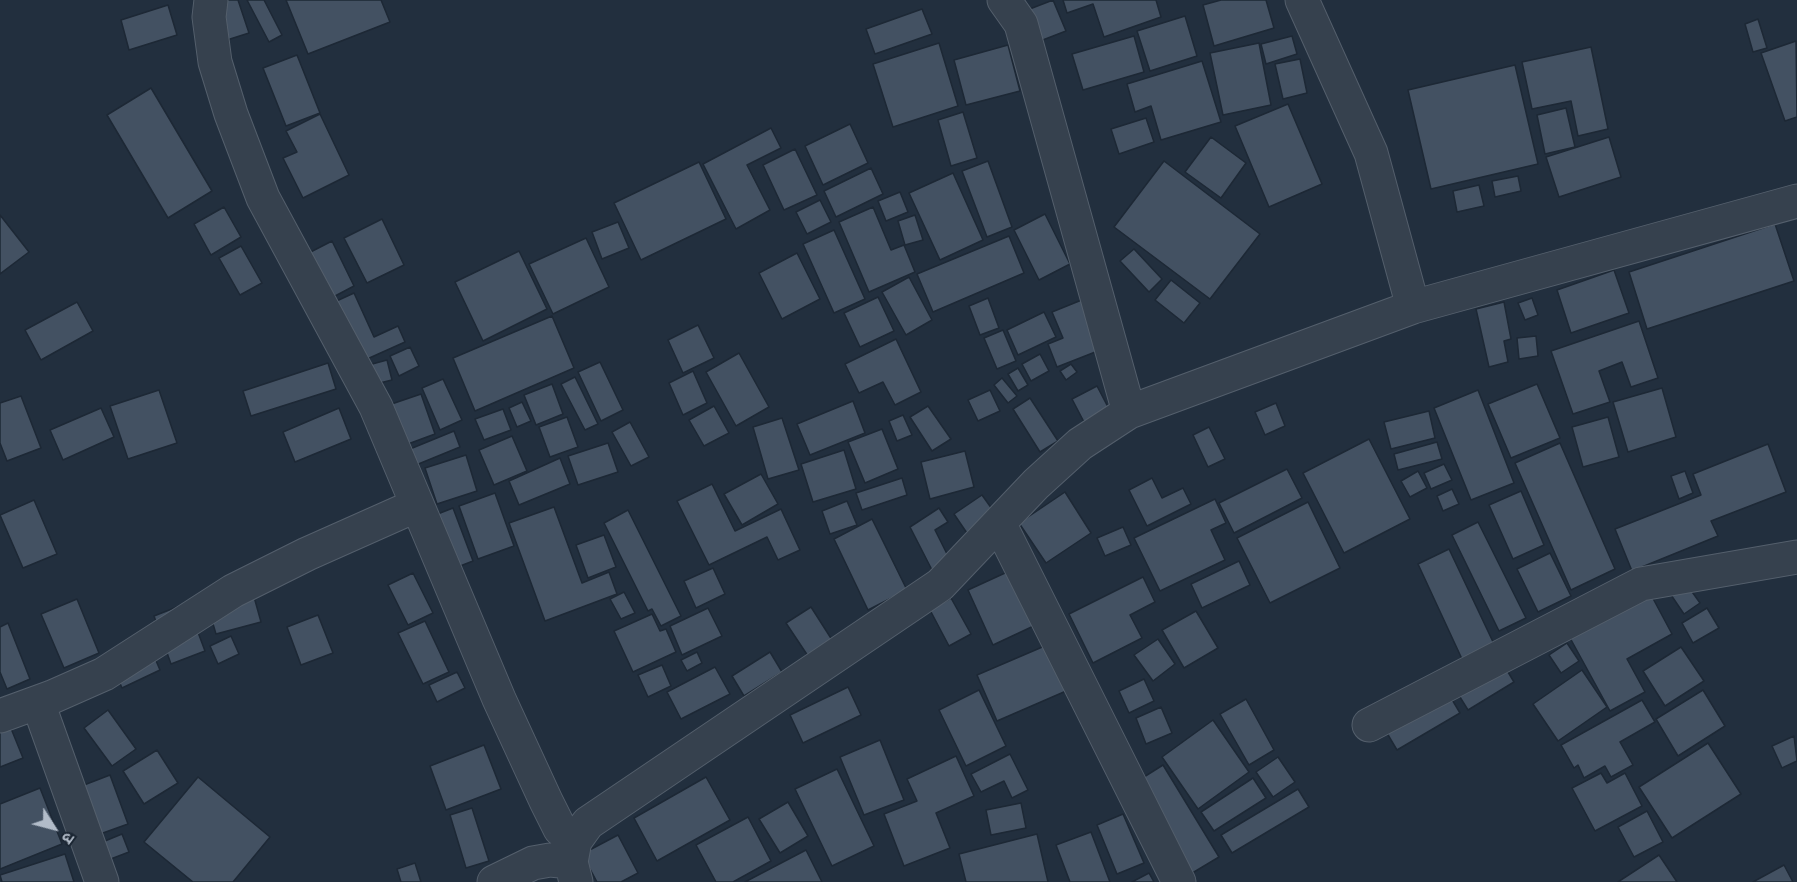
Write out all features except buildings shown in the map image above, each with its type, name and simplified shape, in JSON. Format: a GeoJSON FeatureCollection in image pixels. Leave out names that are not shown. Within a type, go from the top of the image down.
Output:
{"type":"FeatureCollection","features":[{"type":"Feature","properties":{"kind":"street"},"geometry":{"type":"LineString","coordinates":[[211,0],[210,17],[215,62],[231,114],[263,198],[376,407],[574,862]]}},
{"type":"Feature","properties":{"kind":"street"},"geometry":{"type":"LineString","coordinates":[[1004,0],[1021,24],[1129,412]]}},
{"type":"Feature","properties":{"kind":"street"},"geometry":{"type":"LineString","coordinates":[[1302,0],[1371,153],[1413,307]]}},
{"type":"Feature","properties":{"kind":"street"},"geometry":{"type":"LineString","coordinates":[[574,862],[588,823],[940,585],[999,523],[1080,444],[1129,412],[1413,307],[1797,201]]}},
{"type":"Feature","properties":{"kind":"street"},"geometry":{"type":"LineString","coordinates":[[0,716],[38,703],[104,674],[233,591],[307,554],[417,505]]}},
{"type":"Feature","properties":{"kind":"street"},"geometry":{"type":"LineString","coordinates":[[999,523],[1179,882]]}},
{"type":"Feature","properties":{"kind":"street"},"geometry":{"type":"LineString","coordinates":[[1369,725],[1641,584],[1797,557]]}},
{"type":"Feature","properties":{"kind":"street"},"geometry":{"type":"LineString","coordinates":[[38,703],[102,882]]}},
{"type":"Feature","properties":{"kind":"street"},"geometry":{"type":"LineString","coordinates":[[494,882],[532,863],[550,860],[574,862]]}}]}
